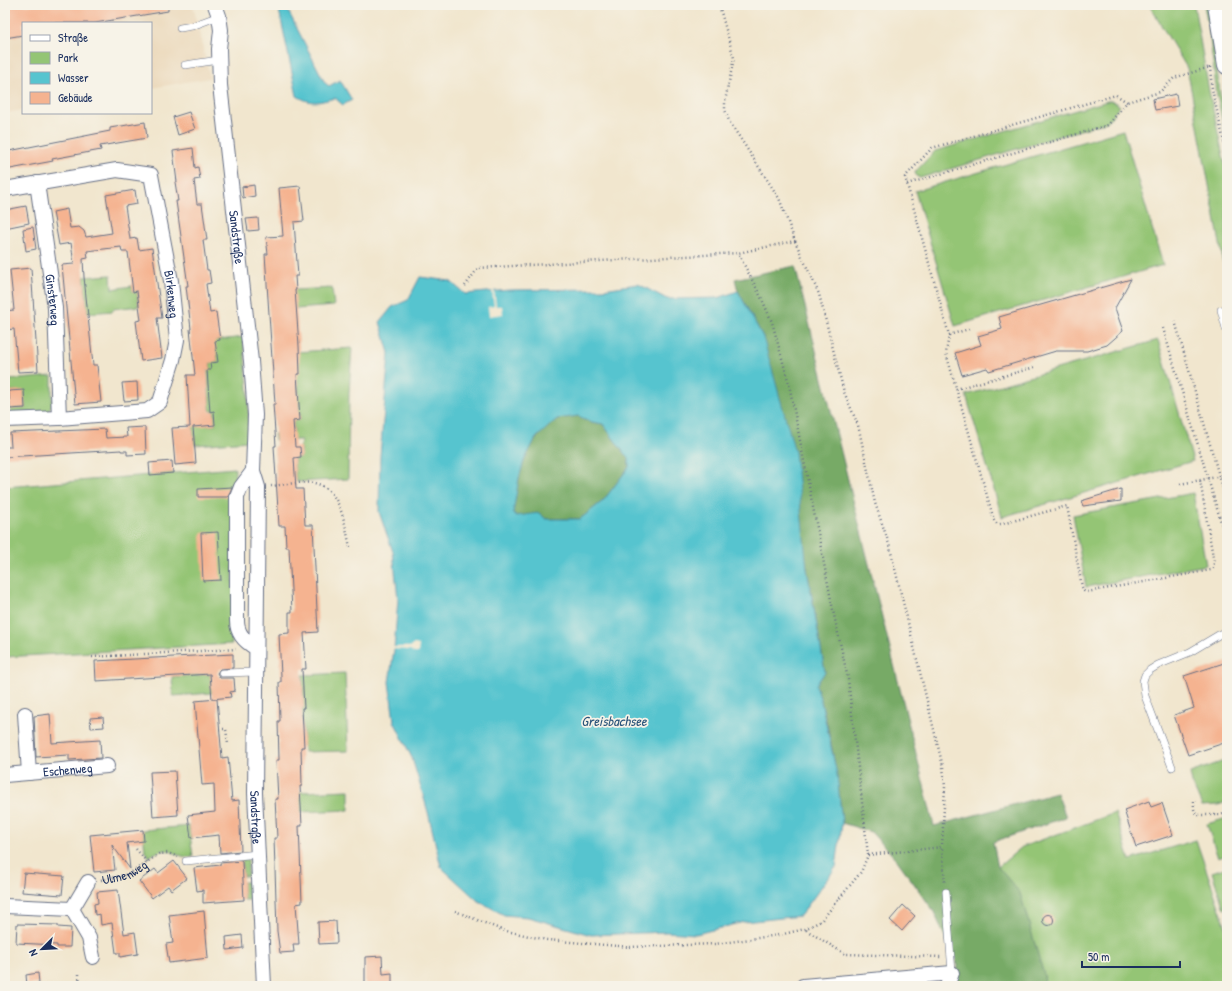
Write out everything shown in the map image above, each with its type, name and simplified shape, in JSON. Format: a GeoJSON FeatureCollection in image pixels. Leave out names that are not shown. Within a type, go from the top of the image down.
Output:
{"type":"FeatureCollection","features":[{"type":"Feature","properties":{"kind":"street"},"geometry":{"type":"LineString","coordinates":[[1216,5],[1219,66]]}},
{"type":"Feature","properties":{"kind":"street","name":"Sandstraße"},"geometry":{"type":"LineString","coordinates":[[217,10],[221,30],[219,60],[220,85],[237,248],[251,361],[255,415],[253,471],[258,487],[255,793],[264,986]]}},
{"type":"Feature","properties":{"kind":"street","name":"Birkenweg"},"geometry":{"type":"LineString","coordinates":[[5,189],[118,170],[151,175],[171,281],[177,335],[173,360],[160,402],[147,411],[59,418],[5,420]]}},
{"type":"Feature","properties":{"kind":"street","name":"Ginsterweg"},"geometry":{"type":"LineString","coordinates":[[37,183],[55,308],[59,418]]}},
{"type":"Feature","properties":{"kind":"street"},"geometry":{"type":"LineString","coordinates":[[253,471],[237,497],[237,621],[239,633],[256,648]]}},
{"type":"Feature","properties":{"kind":"street","name":"Eschenweg"},"geometry":{"type":"LineString","coordinates":[[25,714],[30,773]]}},
{"type":"Feature","properties":{"kind":"street","name":"Eschenweg"},"geometry":{"type":"LineString","coordinates":[[5,775],[107,766]]}},
{"type":"Feature","properties":{"kind":"street","name":"Ulmenweg"},"geometry":{"type":"LineString","coordinates":[[72,909],[88,882]]}},
{"type":"Feature","properties":{"kind":"street"},"geometry":{"type":"LineString","coordinates":[[5,906],[72,909],[88,938],[94,957]]}},
{"type":"Feature","properties":{"kind":"street"},"geometry":{"type":"LineString","coordinates":[[803,986],[949,980]]}},
{"type":"Feature","properties":{"kind":"lane"},"geometry":{"type":"LineString","coordinates":[[180,28],[192,26],[217,10]]}},
{"type":"Feature","properties":{"kind":"lane"},"geometry":{"type":"LineString","coordinates":[[185,65],[219,60]]}},
{"type":"Feature","properties":{"kind":"lane"},"geometry":{"type":"LineString","coordinates":[[1227,309],[1221,310],[1227,332]]}},
{"type":"Feature","properties":{"kind":"lane"},"geometry":{"type":"LineString","coordinates":[[1172,768],[1145,696],[1143,681],[1145,675],[1158,665],[1190,652],[1227,630]]}},
{"type":"Feature","properties":{"kind":"lane"},"geometry":{"type":"LineString","coordinates":[[222,673],[256,672]]}},
{"type":"Feature","properties":{"kind":"lane"},"geometry":{"type":"LineString","coordinates":[[186,861],[258,854]]}},
{"type":"Feature","properties":{"kind":"lane"},"geometry":{"type":"LineString","coordinates":[[946,892],[950,957],[949,980]]}},
{"type":"Feature","properties":{"kind":"path"},"geometry":{"type":"LineString","coordinates":[[719,5],[734,58],[725,102],[725,110],[729,121],[780,198],[795,241],[819,294],[844,392],[858,425],[875,504],[889,544],[943,767],[945,787],[942,847],[946,892]]}},
{"type":"Feature","properties":{"kind":"path"},"geometry":{"type":"LineString","coordinates":[[1210,61],[1219,66]]}},
{"type":"Feature","properties":{"kind":"path"},"geometry":{"type":"LineString","coordinates":[[907,184],[1108,125],[1127,102],[1160,92],[1174,78],[1219,66]]}},
{"type":"Feature","properties":{"kind":"path"},"geometry":{"type":"LineString","coordinates":[[1219,66],[1212,89],[1227,155]]}},
{"type":"Feature","properties":{"kind":"path"},"geometry":{"type":"LineString","coordinates":[[1127,102],[1116,95],[932,148],[905,177],[949,335],[946,352],[996,522],[1002,524],[1067,506],[1082,587],[1085,591],[1213,568],[1214,563],[1200,480]]}},
{"type":"Feature","properties":{"kind":"path"},"geometry":{"type":"LineString","coordinates":[[5,205],[6,210]]}},
{"type":"Feature","properties":{"kind":"path"},"geometry":{"type":"LineString","coordinates":[[465,286],[478,268],[738,253],[795,241]]}},
{"type":"Feature","properties":{"kind":"path"},"geometry":{"type":"LineString","coordinates":[[455,911],[502,930],[547,940],[630,947],[716,944],[779,935],[805,929],[821,921],[861,872],[868,855],[848,679],[789,384],[772,322],[738,253]]}},
{"type":"Feature","properties":{"kind":"path"},"geometry":{"type":"LineString","coordinates":[[1175,321],[1219,476],[1227,499]]}},
{"type":"Feature","properties":{"kind":"path"},"geometry":{"type":"LineString","coordinates":[[1163,328],[1227,542]]}},
{"type":"Feature","properties":{"kind":"path"},"geometry":{"type":"LineString","coordinates":[[949,335],[969,329]]}},
{"type":"Feature","properties":{"kind":"path"},"geometry":{"type":"LineString","coordinates":[[956,389],[1036,367]]}},
{"type":"Feature","properties":{"kind":"path"},"geometry":{"type":"LineString","coordinates":[[1180,484],[1227,475]]}},
{"type":"Feature","properties":{"kind":"path"},"geometry":{"type":"LineString","coordinates":[[258,487],[312,483],[323,485],[336,501],[343,516],[350,547]]}},
{"type":"Feature","properties":{"kind":"path"},"geometry":{"type":"LineString","coordinates":[[92,657],[256,648]]}},
{"type":"Feature","properties":{"kind":"path"},"geometry":{"type":"LineString","coordinates":[[219,729],[226,729],[228,744]]}},
{"type":"Feature","properties":{"kind":"path"},"geometry":{"type":"LineString","coordinates":[[1194,801],[1194,810],[1197,816],[1220,815],[1227,813]]}},
{"type":"Feature","properties":{"kind":"path"},"geometry":{"type":"LineString","coordinates":[[868,855],[942,847]]}},
{"type":"Feature","properties":{"kind":"path"},"geometry":{"type":"LineString","coordinates":[[136,849],[147,862]]}},
{"type":"Feature","properties":{"kind":"path","name":"Ulmenweg"},"geometry":{"type":"LineString","coordinates":[[88,882],[129,874],[159,854],[168,853],[186,861]]}},
{"type":"Feature","properties":{"kind":"path"},"geometry":{"type":"LineString","coordinates":[[805,929],[845,954],[950,957]]}},
{"type":"Feature","properties":{"kind":"path"},"geometry":{"type":"LineString","coordinates":[[79,974],[80,986]]}},
{"type":"Feature","properties":{"kind":"shaded area"},"geometry":{"type":"Polygon","coordinates":[[[5,5],[193,5],[210,78],[152,88],[152,22],[22,22],[22,110],[5,113],[5,5]]]}},
{"type":"Feature","properties":{"kind":"green space"},"geometry":{"type":"Polygon","coordinates":[[[1149,5],[1194,5],[1209,91],[1227,174],[1227,281],[1187,68],[1149,5]]]}},
{"type":"Feature","properties":{"kind":"green space"},"geometry":{"type":"Polygon","coordinates":[[[1204,5],[1208,5],[1210,15],[1227,143],[1217,96],[1209,31],[1204,5]]]}},
{"type":"Feature","properties":{"kind":"green space"},"geometry":{"type":"Polygon","coordinates":[[[1111,100],[1120,106],[1107,122],[920,178],[916,176],[915,172],[935,151],[1111,100]]]}},
{"type":"Feature","properties":{"kind":"green space"},"geometry":{"type":"Polygon","coordinates":[[[1123,130],[1163,265],[955,326],[915,191],[1123,130]]]}},
{"type":"Feature","properties":{"kind":"green space"},"geometry":{"type":"Polygon","coordinates":[[[795,266],[934,826],[1057,793],[1066,817],[993,842],[998,867],[1020,893],[1044,975],[1045,986],[954,986],[958,966],[933,910],[897,860],[871,832],[842,823],[836,770],[830,736],[816,685],[825,672],[763,337],[738,291],[735,279],[795,266]]]}},
{"type":"Feature","properties":{"kind":"green space"},"geometry":{"type":"Polygon","coordinates":[[[111,275],[112,289],[132,286],[133,292],[137,291],[139,306],[113,309],[113,311],[88,313],[84,277],[111,275]]]}},
{"type":"Feature","properties":{"kind":"green space"},"geometry":{"type":"Polygon","coordinates":[[[332,288],[334,306],[296,309],[294,290],[332,288]]]}},
{"type":"Feature","properties":{"kind":"green space"},"geometry":{"type":"Polygon","coordinates":[[[243,337],[248,387],[249,441],[195,445],[193,426],[215,425],[214,411],[211,411],[210,409],[208,370],[211,369],[210,363],[218,362],[216,349],[212,341],[243,337]]]}},
{"type":"Feature","properties":{"kind":"green space"},"geometry":{"type":"Polygon","coordinates":[[[1158,340],[1193,461],[1002,517],[966,395],[1158,340]]]}},
{"type":"Feature","properties":{"kind":"green space"},"geometry":{"type":"Polygon","coordinates":[[[352,348],[349,393],[348,479],[297,482],[295,476],[294,458],[301,457],[300,447],[302,440],[275,440],[274,434],[294,432],[293,421],[300,420],[299,402],[286,396],[299,395],[297,374],[283,353],[352,348]]]}},
{"type":"Feature","properties":{"kind":"green space"},"geometry":{"type":"Polygon","coordinates":[[[52,376],[52,405],[47,412],[11,414],[10,409],[25,408],[24,391],[9,391],[9,380],[52,376]]]}},
{"type":"Feature","properties":{"kind":"green space"},"geometry":{"type":"Polygon","coordinates":[[[578,416],[592,422],[603,424],[629,460],[629,467],[603,501],[580,519],[546,519],[539,513],[517,517],[513,513],[517,487],[524,461],[530,449],[545,428],[556,420],[563,417],[578,416]]]}},
{"type":"Feature","properties":{"kind":"green space"},"geometry":{"type":"Polygon","coordinates":[[[235,468],[232,644],[5,657],[5,487],[235,468]]]}},
{"type":"Feature","properties":{"kind":"green space"},"geometry":{"type":"Polygon","coordinates":[[[1193,493],[1206,565],[1086,587],[1073,515],[1193,493]]]}},
{"type":"Feature","properties":{"kind":"green space"},"geometry":{"type":"Polygon","coordinates":[[[345,673],[348,751],[304,752],[302,708],[304,708],[303,675],[345,673]]]}},
{"type":"Feature","properties":{"kind":"green space"},"geometry":{"type":"Polygon","coordinates":[[[210,674],[212,693],[173,696],[172,677],[210,674]]]}},
{"type":"Feature","properties":{"kind":"green space"},"geometry":{"type":"Polygon","coordinates":[[[1227,760],[1227,802],[1218,805],[1202,806],[1192,783],[1190,773],[1227,760]]]}},
{"type":"Feature","properties":{"kind":"green space"},"geometry":{"type":"Polygon","coordinates":[[[349,790],[349,810],[301,812],[300,792],[349,790]]]}},
{"type":"Feature","properties":{"kind":"green space"},"geometry":{"type":"Polygon","coordinates":[[[1115,813],[1130,860],[1196,840],[1227,930],[1227,986],[1045,986],[1044,975],[998,867],[1022,847],[1115,813]]]}},
{"type":"Feature","properties":{"kind":"green space"},"geometry":{"type":"Polygon","coordinates":[[[1227,818],[1227,855],[1218,858],[1207,824],[1227,818]]]}},
{"type":"Feature","properties":{"kind":"green space"},"geometry":{"type":"Polygon","coordinates":[[[189,826],[193,857],[180,856],[167,850],[157,852],[149,857],[145,852],[143,830],[189,826]]]}},
{"type":"Feature","properties":{"kind":"green space"},"geometry":{"type":"Polygon","coordinates":[[[242,859],[248,859],[248,876],[243,876],[242,859]]]}},
{"type":"Feature","properties":{"kind":"green space"},"geometry":{"type":"Polygon","coordinates":[[[1227,867],[1227,908],[1224,909],[1212,872],[1227,867]]]}},
{"type":"Feature","properties":{"kind":"green space"},"geometry":{"type":"Polygon","coordinates":[[[243,882],[249,882],[250,900],[244,900],[243,882]]]}},
{"type":"Feature","properties":{"kind":"water"},"geometry":{"type":"Polygon","coordinates":[[[278,5],[285,5],[325,83],[329,86],[340,80],[352,100],[343,105],[335,98],[311,102],[297,96],[278,5]]]}},
{"type":"Feature","properties":{"kind":"water","name":"Greisbachsee"},"geometry":{"type":"Polygon","coordinates":[[[420,277],[450,281],[465,294],[509,290],[603,289],[638,284],[667,299],[718,298],[738,291],[763,337],[795,452],[807,569],[825,672],[816,685],[837,774],[842,823],[836,867],[800,916],[744,922],[696,934],[667,932],[591,935],[528,917],[504,915],[477,900],[441,867],[428,812],[412,758],[394,721],[389,682],[394,650],[398,599],[393,552],[379,512],[380,456],[389,353],[380,322],[392,307],[408,300],[420,277]],[[578,416],[557,419],[536,438],[524,461],[519,478],[513,513],[517,516],[539,513],[546,519],[580,519],[603,501],[629,467],[629,460],[603,424],[592,422],[578,416]]]}},
{"type":"Feature","properties":{"kind":"pier"},"geometry":{"type":"Polygon","coordinates":[[[492,290],[494,290],[496,306],[502,306],[503,314],[489,316],[488,307],[494,306],[492,290]]]}},
{"type":"Feature","properties":{"kind":"pier"},"geometry":{"type":"Polygon","coordinates":[[[414,644],[419,645],[418,653],[414,653],[410,650],[392,649],[392,647],[410,647],[414,644]]]}},
{"type":"Feature","properties":{"kind":"building"},"geometry":{"type":"Polygon","coordinates":[[[5,5],[168,5],[168,11],[101,22],[22,22],[22,35],[5,38],[5,5]]]}},
{"type":"Feature","properties":{"kind":"building"},"geometry":{"type":"Polygon","coordinates":[[[1176,94],[1178,106],[1155,110],[1153,99],[1176,94]]]}},
{"type":"Feature","properties":{"kind":"building"},"geometry":{"type":"Polygon","coordinates":[[[189,112],[195,129],[178,135],[173,117],[189,112]]]}},
{"type":"Feature","properties":{"kind":"building"},"geometry":{"type":"Polygon","coordinates":[[[145,122],[147,138],[100,146],[101,150],[5,170],[5,155],[10,154],[9,151],[110,131],[110,128],[145,122]]]}},
{"type":"Feature","properties":{"kind":"building"},"geometry":{"type":"Polygon","coordinates":[[[193,148],[195,168],[198,167],[200,179],[194,180],[197,204],[202,204],[207,240],[203,240],[207,270],[209,270],[211,283],[206,284],[210,313],[216,312],[220,340],[215,341],[218,362],[210,363],[211,370],[207,370],[210,412],[214,411],[215,425],[193,427],[196,463],[175,465],[172,428],[190,427],[187,375],[195,375],[186,286],[188,286],[176,201],[178,201],[175,182],[177,182],[173,151],[193,148]]]}},
{"type":"Feature","properties":{"kind":"building"},"geometry":{"type":"Polygon","coordinates":[[[254,185],[255,196],[243,198],[242,187],[254,185]]]}},
{"type":"Feature","properties":{"kind":"building"},"geometry":{"type":"Polygon","coordinates":[[[300,186],[304,221],[294,222],[298,276],[295,276],[295,290],[299,346],[300,374],[297,374],[300,420],[293,421],[295,447],[300,447],[301,457],[294,458],[296,489],[303,489],[305,525],[313,525],[318,632],[304,633],[306,669],[302,669],[304,708],[302,708],[304,747],[301,747],[302,786],[300,786],[302,826],[299,826],[302,903],[296,904],[299,944],[293,944],[294,952],[280,953],[277,931],[274,838],[277,838],[275,799],[278,799],[276,760],[279,760],[279,682],[281,682],[279,634],[289,633],[289,612],[292,612],[289,547],[286,547],[285,526],[279,526],[274,446],[276,446],[273,404],[275,404],[265,254],[268,254],[266,237],[283,236],[279,188],[300,186]]]}},
{"type":"Feature","properties":{"kind":"building"},"geometry":{"type":"Polygon","coordinates":[[[135,190],[137,204],[125,206],[130,239],[137,238],[139,250],[152,248],[162,318],[157,318],[162,358],[141,361],[136,321],[141,320],[137,291],[133,292],[128,252],[122,252],[121,247],[87,251],[88,258],[83,259],[84,277],[93,365],[97,365],[101,402],[75,404],[62,265],[74,264],[71,243],[59,245],[53,212],[67,209],[70,228],[79,227],[84,231],[86,237],[112,233],[106,195],[135,190]]]}},
{"type":"Feature","properties":{"kind":"building"},"geometry":{"type":"Polygon","coordinates":[[[26,206],[29,223],[5,228],[5,210],[26,206]]]}},
{"type":"Feature","properties":{"kind":"building"},"geometry":{"type":"Polygon","coordinates":[[[258,218],[259,230],[248,231],[246,219],[258,218]]]}},
{"type":"Feature","properties":{"kind":"building"},"geometry":{"type":"Polygon","coordinates":[[[33,227],[36,249],[26,251],[23,229],[33,227]]]}},
{"type":"Feature","properties":{"kind":"building"},"geometry":{"type":"Polygon","coordinates":[[[31,268],[38,371],[18,372],[14,329],[5,330],[5,311],[14,310],[10,270],[31,268]]]}},
{"type":"Feature","properties":{"kind":"building"},"geometry":{"type":"Polygon","coordinates":[[[1131,279],[1115,308],[1123,331],[1107,345],[1087,351],[1056,351],[989,371],[987,368],[962,375],[955,353],[981,345],[978,336],[1002,329],[999,317],[1131,279]]]}},
{"type":"Feature","properties":{"kind":"building"},"geometry":{"type":"Polygon","coordinates":[[[137,382],[138,400],[124,401],[122,383],[137,382]]]}},
{"type":"Feature","properties":{"kind":"building"},"geometry":{"type":"Polygon","coordinates":[[[24,390],[25,408],[10,409],[9,391],[24,390]]]}},
{"type":"Feature","properties":{"kind":"building"},"geometry":{"type":"Polygon","coordinates":[[[145,427],[146,454],[127,455],[127,451],[121,450],[5,457],[5,447],[11,447],[10,433],[105,429],[106,438],[127,437],[126,428],[145,427]]]}},
{"type":"Feature","properties":{"kind":"building"},"geometry":{"type":"Polygon","coordinates":[[[172,461],[173,473],[150,475],[149,463],[172,461]]]}},
{"type":"Feature","properties":{"kind":"building"},"geometry":{"type":"Polygon","coordinates":[[[232,487],[228,497],[198,497],[198,489],[232,487]]]}},
{"type":"Feature","properties":{"kind":"building"},"geometry":{"type":"Polygon","coordinates":[[[1121,489],[1121,501],[1083,506],[1081,501],[1121,489]]]}},
{"type":"Feature","properties":{"kind":"building"},"geometry":{"type":"Polygon","coordinates":[[[218,532],[221,580],[203,581],[201,533],[218,532]]]}},
{"type":"Feature","properties":{"kind":"building"},"geometry":{"type":"Polygon","coordinates":[[[233,654],[233,668],[220,669],[217,673],[220,678],[234,678],[235,691],[230,692],[231,697],[212,699],[210,674],[96,681],[95,661],[233,654]]]}},
{"type":"Feature","properties":{"kind":"building"},"geometry":{"type":"Polygon","coordinates":[[[1227,662],[1227,742],[1188,755],[1174,715],[1194,708],[1184,676],[1227,662]]]}},
{"type":"Feature","properties":{"kind":"building"},"geometry":{"type":"Polygon","coordinates":[[[217,699],[222,758],[228,757],[232,801],[239,800],[241,851],[220,853],[219,835],[191,838],[188,815],[215,812],[214,784],[202,785],[195,701],[217,699]]]}},
{"type":"Feature","properties":{"kind":"building"},"geometry":{"type":"Polygon","coordinates":[[[50,714],[52,743],[100,740],[101,758],[69,760],[69,755],[36,757],[34,716],[50,714]]]}},
{"type":"Feature","properties":{"kind":"building"},"geometry":{"type":"Polygon","coordinates":[[[103,717],[104,727],[91,728],[90,718],[103,717]]]}},
{"type":"Feature","properties":{"kind":"building"},"geometry":{"type":"Polygon","coordinates":[[[175,771],[178,815],[153,817],[150,772],[175,771]]]}},
{"type":"Feature","properties":{"kind":"building"},"geometry":{"type":"Polygon","coordinates":[[[1149,801],[1151,807],[1162,803],[1173,835],[1136,847],[1124,810],[1149,801]]]}},
{"type":"Feature","properties":{"kind":"building"},"geometry":{"type":"Polygon","coordinates":[[[143,830],[144,841],[127,843],[130,869],[112,845],[115,870],[94,872],[90,835],[143,830]]]}},
{"type":"Feature","properties":{"kind":"building"},"geometry":{"type":"Polygon","coordinates":[[[174,861],[187,878],[171,890],[168,886],[152,898],[139,881],[155,869],[158,873],[174,861]]]}},
{"type":"Feature","properties":{"kind":"building"},"geometry":{"type":"Polygon","coordinates":[[[242,861],[244,900],[203,903],[203,890],[197,891],[194,868],[242,861]]]}},
{"type":"Feature","properties":{"kind":"building"},"geometry":{"type":"Polygon","coordinates":[[[24,873],[64,876],[62,895],[22,892],[24,873]]]}},
{"type":"Feature","properties":{"kind":"building"},"geometry":{"type":"Polygon","coordinates":[[[118,890],[124,934],[135,932],[138,954],[120,957],[120,953],[116,953],[112,923],[101,925],[100,914],[95,915],[94,904],[98,903],[97,892],[118,890]]]}},
{"type":"Feature","properties":{"kind":"building"},"geometry":{"type":"Polygon","coordinates":[[[903,905],[915,916],[902,931],[890,920],[903,905]]]}},
{"type":"Feature","properties":{"kind":"building"},"geometry":{"type":"Polygon","coordinates":[[[204,911],[208,958],[169,963],[166,944],[173,943],[169,915],[204,911]]]}},
{"type":"Feature","properties":{"kind":"building"},"geometry":{"type":"Polygon","coordinates":[[[1048,914],[1052,916],[1054,920],[1052,924],[1048,926],[1044,924],[1042,920],[1044,916],[1048,914]]]}},
{"type":"Feature","properties":{"kind":"building"},"geometry":{"type":"Polygon","coordinates":[[[336,921],[337,943],[319,944],[318,922],[336,921]]]}},
{"type":"Feature","properties":{"kind":"building"},"geometry":{"type":"Polygon","coordinates":[[[17,924],[58,925],[58,927],[71,928],[70,947],[16,943],[17,924]]]}},
{"type":"Feature","properties":{"kind":"building"},"geometry":{"type":"Polygon","coordinates":[[[242,935],[243,948],[227,950],[226,937],[242,935]]]}},
{"type":"Feature","properties":{"kind":"building"},"geometry":{"type":"Polygon","coordinates":[[[382,956],[383,974],[392,973],[392,986],[365,986],[365,957],[382,956]]]}},
{"type":"Feature","properties":{"kind":"building"},"geometry":{"type":"Polygon","coordinates":[[[38,973],[39,983],[27,985],[26,975],[38,973]]]}}]}
